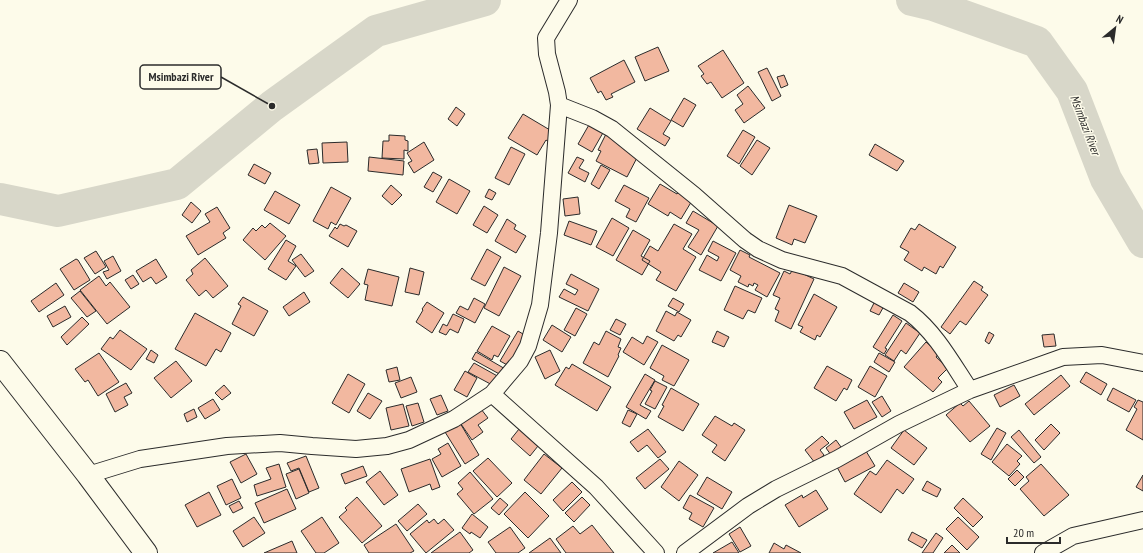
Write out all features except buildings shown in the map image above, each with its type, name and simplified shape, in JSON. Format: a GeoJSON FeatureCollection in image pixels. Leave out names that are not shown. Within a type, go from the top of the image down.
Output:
{"type":"FeatureCollection","features":[{"type":"Feature","properties":{"kind":"street"},"geometry":{"type":"LineString","coordinates":[[88,475],[140,459],[227,446],[280,443],[356,448],[386,446],[409,440],[454,419],[492,394],[509,376],[523,356],[528,346],[540,305],[549,233],[559,105],[547,54],[546,38],[569,0]]}},
{"type":"Feature","properties":{"kind":"street"},"geometry":{"type":"LineString","coordinates":[[559,105],[602,123],[612,129],[694,195],[745,240],[758,249],[782,260],[842,276],[910,313],[920,320],[940,345],[970,390]]}},
{"type":"Feature","properties":{"kind":"street"},"geometry":{"type":"LineString","coordinates":[[685,553],[748,506],[776,489],[837,459],[899,424],[970,390],[1063,357],[1102,355],[1143,363]]}},
{"type":"Feature","properties":{"kind":"street"},"geometry":{"type":"LineString","coordinates":[[0,362],[88,475],[146,553]]}},
{"type":"Feature","properties":{"kind":"street"},"geometry":{"type":"LineString","coordinates":[[492,394],[596,487],[656,553]]}},
{"type":"Feature","properties":{"kind":"street"},"geometry":{"type":"LineString","coordinates":[[1043,553],[1073,536],[1143,520]]}},
{"type":"Feature","properties":{"kind":"waterway","name":"Msimbazi River"},"geometry":{"type":"LineString","coordinates":[[0,199],[58,211],[177,184],[272,106],[376,31],[485,0]]}},
{"type":"Feature","properties":{"kind":"waterway","name":"Msimbazi River"},"geometry":{"type":"LineString","coordinates":[[912,0],[933,5],[1037,42],[1072,91],[1106,179],[1143,242]]}},
{"type":"Feature","properties":{"kind":"place","name":"Msimbazi River"},"geometry":{"type":"Point","coordinates":[272,106]}}]}
